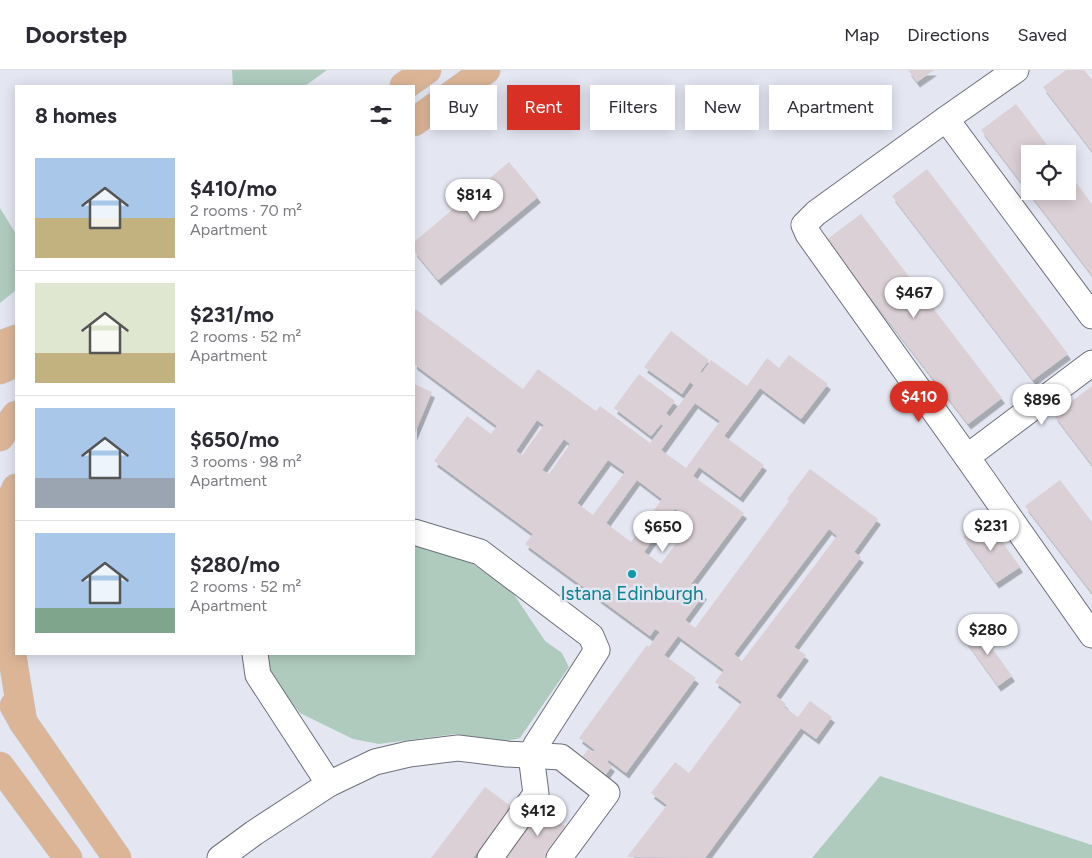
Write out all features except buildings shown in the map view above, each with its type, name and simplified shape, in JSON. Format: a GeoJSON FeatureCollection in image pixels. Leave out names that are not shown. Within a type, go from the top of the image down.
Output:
{"type":"FeatureCollection","features":[{"type":"Feature","properties":{"kind":"main road"},"geometry":{"type":"LineString","coordinates":[[405,85],[426,70]]}},
{"type":"Feature","properties":{"kind":"main road"},"geometry":{"type":"LineString","coordinates":[[415,121],[486,70]]}},
{"type":"Feature","properties":{"kind":"main road"},"geometry":{"type":"LineString","coordinates":[[0,345],[15,339]]}},
{"type":"Feature","properties":{"kind":"main road"},"geometry":{"type":"LineString","coordinates":[[0,370],[15,362]]}},
{"type":"Feature","properties":{"kind":"main road"},"geometry":{"type":"LineString","coordinates":[[0,437],[15,416]]}},
{"type":"Feature","properties":{"kind":"main road"},"geometry":{"type":"LineString","coordinates":[[15,490],[6,510],[2,594],[23,722]]}},
{"type":"Feature","properties":{"kind":"main road"},"geometry":{"type":"LineString","coordinates":[[0,678],[23,722],[117,858]]}},
{"type":"Feature","properties":{"kind":"main road"},"geometry":{"type":"LineString","coordinates":[[0,766],[68,858]]}},
{"type":"Feature","properties":{"kind":"street"},"geometry":{"type":"LineString","coordinates":[[1016,70],[946,118],[816,213],[804,225],[808,234],[1092,635]]}},
{"type":"Feature","properties":{"kind":"street"},"geometry":{"type":"LineString","coordinates":[[946,118],[1092,316]]}},
{"type":"Feature","properties":{"kind":"street"},"geometry":{"type":"LineString","coordinates":[[967,457],[1092,363]]}},
{"type":"Feature","properties":{"kind":"street"},"geometry":{"type":"LineString","coordinates":[[415,532],[480,552],[591,636],[597,650],[531,755],[536,794],[490,858]]}},
{"type":"Feature","properties":{"kind":"street"},"geometry":{"type":"LineString","coordinates":[[255,655],[258,675],[329,784]]}},
{"type":"Feature","properties":{"kind":"street"},"geometry":{"type":"LineString","coordinates":[[220,858],[329,784],[375,762],[409,754],[458,748],[507,754],[561,757],[607,793],[559,858]]}},
{"type":"Feature","properties":{"kind":"green space"},"geometry":{"type":"Polygon","coordinates":[[[232,70],[327,70],[306,85],[233,85],[232,70]]]}},
{"type":"Feature","properties":{"kind":"green space"},"geometry":{"type":"Polygon","coordinates":[[[0,208],[15,232],[15,291],[0,303],[0,208]]]}},
{"type":"Feature","properties":{"kind":"green space"},"geometry":{"type":"Polygon","coordinates":[[[415,542],[461,556],[511,590],[545,641],[562,653],[569,667],[520,738],[508,741],[455,734],[379,744],[353,739],[300,713],[267,673],[264,655],[415,655],[415,542]]]}},
{"type":"Feature","properties":{"kind":"green space"},"geometry":{"type":"Polygon","coordinates":[[[880,776],[1092,845],[1092,858],[812,858],[880,776]]]}},
{"type":"Feature","properties":{"kind":"place","name":"Istana Edinburgh"},"geometry":{"type":"Point","coordinates":[632,574]}}]}
